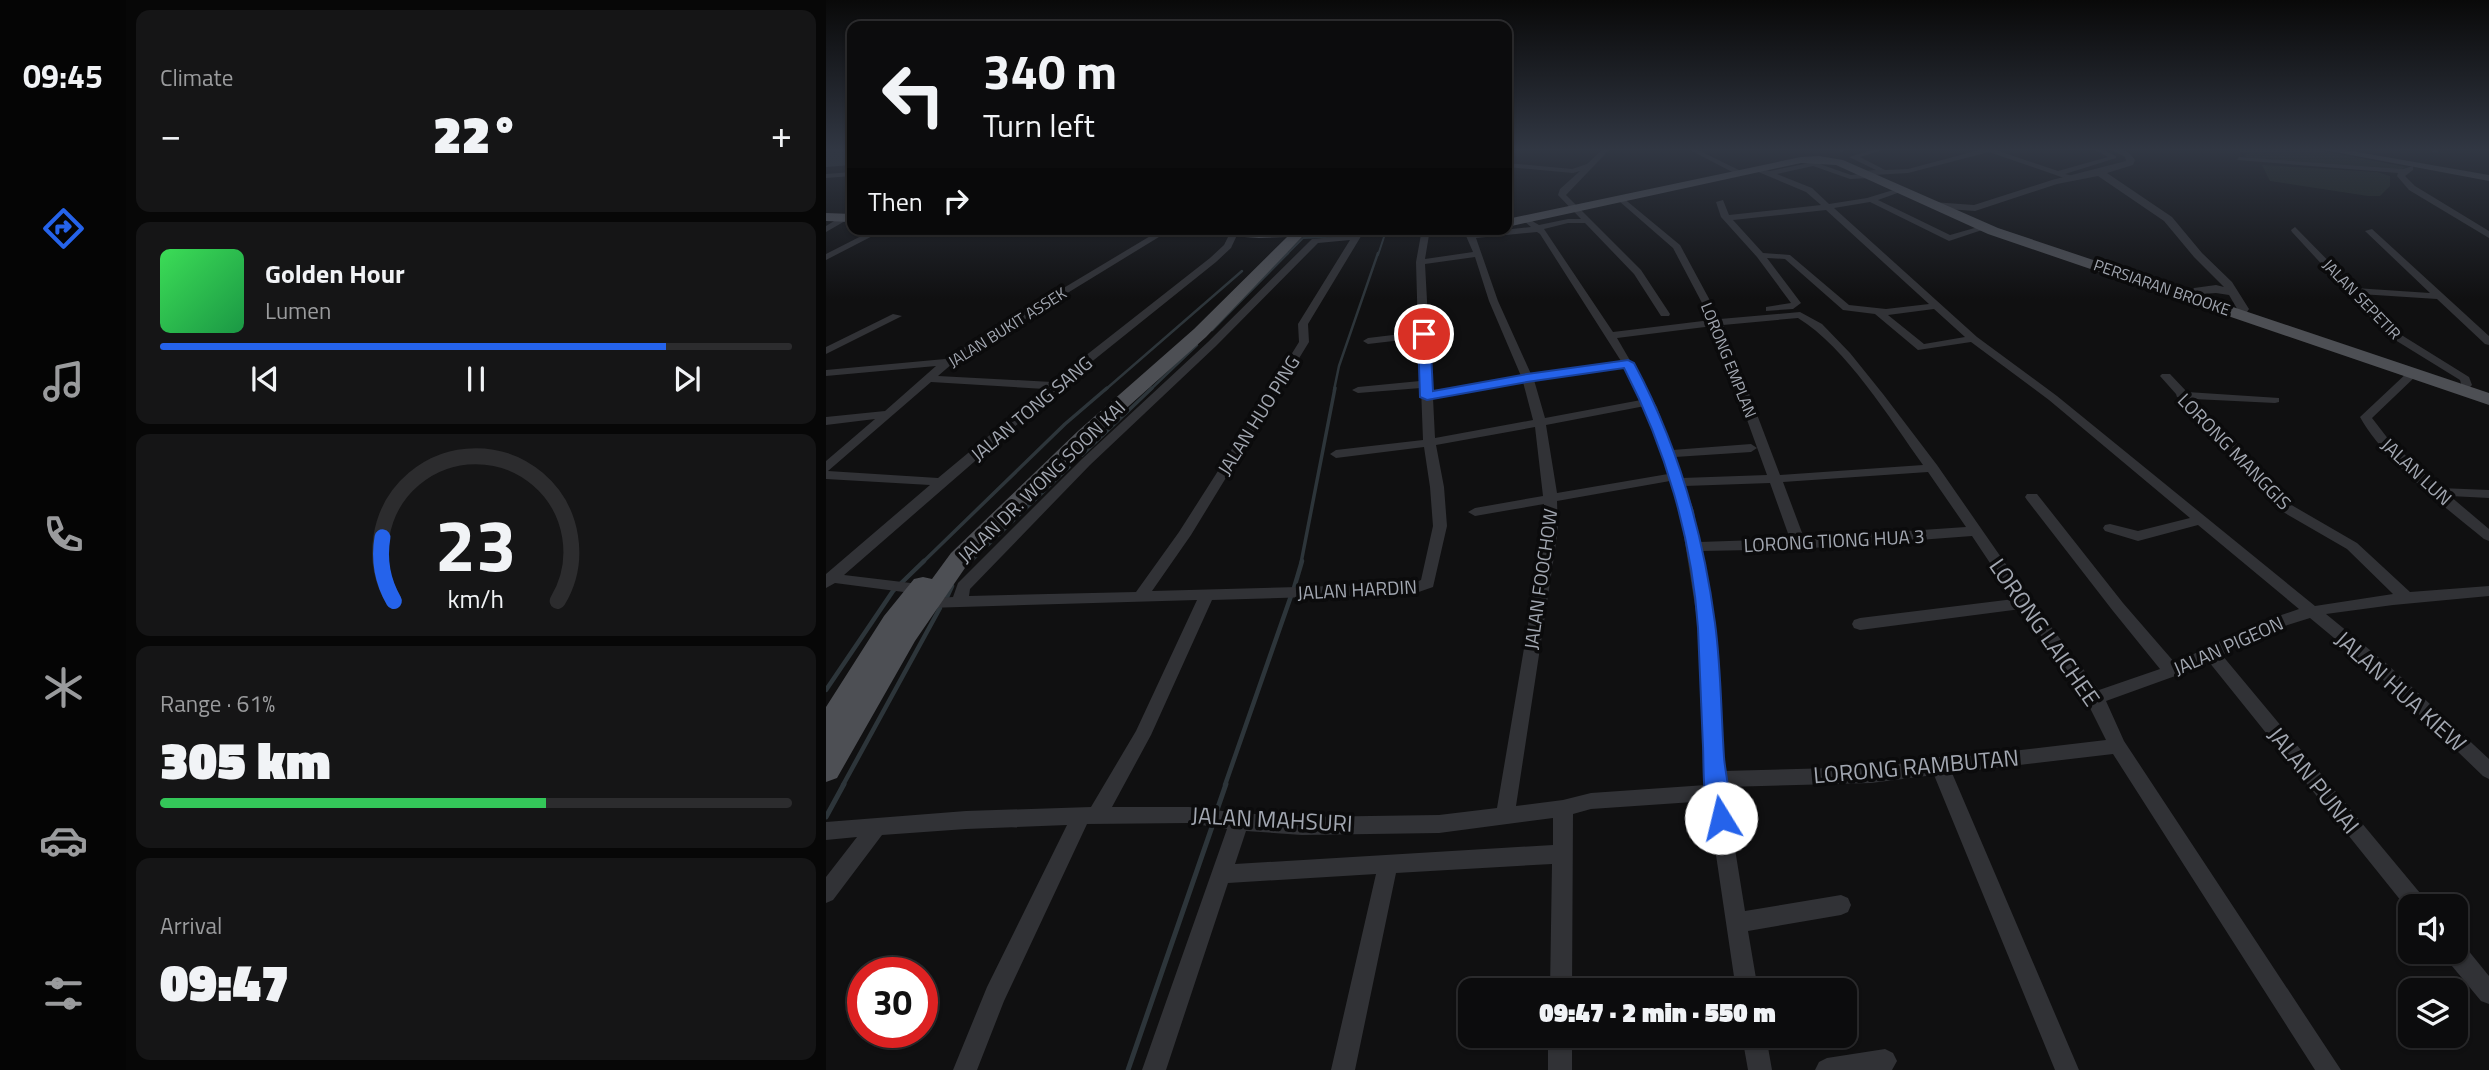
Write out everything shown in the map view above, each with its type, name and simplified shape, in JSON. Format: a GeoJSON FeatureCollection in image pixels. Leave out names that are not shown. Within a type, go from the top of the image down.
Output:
{"type":"FeatureCollection","features":[{"type":"Feature","properties":{"kind":"main road","name":"PERSIARAN BROOKE"},"geometry":{"type":"LineString","coordinates":[[1512,222],[1535,225],[1622,199]]}},
{"type":"Feature","properties":{"kind":"main road","name":"PERSIARAN BROOKE"},"geometry":{"type":"LineString","coordinates":[[1512,220],[1576,212],[1628,199]]}},
{"type":"Feature","properties":{"kind":"main road","name":"PERSIARAN BROOKE"},"geometry":{"type":"LineString","coordinates":[[1915,199],[1976,217],[2489,399]]}},
{"type":"Feature","properties":{"kind":"main road"},"geometry":{"type":"LineString","coordinates":[[1244,235],[1261,242],[1283,235]]}},
{"type":"Feature","properties":{"kind":"main road","name":"JALAN DR. WONG SOON KAI"},"geometry":{"type":"LineString","coordinates":[[826,731],[893,622],[1059,460],[1200,333],[1285,235]]}},
{"type":"Feature","properties":{"kind":"main road","name":"JALAN DR. WONG SOON KAI"},"geometry":{"type":"LineString","coordinates":[[826,769],[919,594],[947,555],[1222,299],[1285,235]]}},
{"type":"Feature","properties":{"kind":"main road","name":"PERSIARAN BROOKE"},"geometry":{"type":"LineString","coordinates":[[2197,296],[2243,309],[2489,393]]}},
{"type":"Feature","properties":{"kind":"street"},"geometry":{"type":"LineString","coordinates":[[1565,199],[1638,272],[1665,314]]}},
{"type":"Feature","properties":{"kind":"street","name":"LORONG EMPLAN"},"geometry":{"type":"LineString","coordinates":[[1622,199],[1677,247],[1717,322],[1799,544]]}},
{"type":"Feature","properties":{"kind":"street","name":"JALAN HUA KIEW"},"geometry":{"type":"LineString","coordinates":[[1820,199],[1973,339],[2053,398],[2381,668],[2489,771]]}},
{"type":"Feature","properties":{"kind":"street"},"geometry":{"type":"LineString","coordinates":[[1727,218],[1875,199]]}},
{"type":"Feature","properties":{"kind":"street"},"geometry":{"type":"LineString","coordinates":[[1872,200],[1949,238],[1976,217],[2020,199]]}},
{"type":"Feature","properties":{"kind":"street"},"geometry":{"type":"LineString","coordinates":[[2138,199],[2168,219],[2234,293],[2243,309]]}},
{"type":"Feature","properties":{"kind":"street"},"geometry":{"type":"LineString","coordinates":[[2138,199],[2159,217],[2194,259],[2220,283],[2216,289]]}},
{"type":"Feature","properties":{"kind":"street"},"geometry":{"type":"LineString","coordinates":[[2430,199],[2489,235]]}},
{"type":"Feature","properties":{"kind":"street"},"geometry":{"type":"LineString","coordinates":[[1610,336],[1770,318],[1766,309],[1793,306],[1796,303],[1760,255],[1727,218],[1720,202]]}},
{"type":"Feature","properties":{"kind":"street"},"geometry":{"type":"LineString","coordinates":[[1933,205],[1976,217]]}},
{"type":"Feature","properties":{"kind":"street"},"geometry":{"type":"LineString","coordinates":[[1512,228],[1535,225],[1628,363],[1648,402],[1677,479],[1695,547],[1706,625],[1716,786],[1745,978]]}},
{"type":"Feature","properties":{"kind":"street","name":"JALAN SEPETIR"},"geometry":{"type":"LineString","coordinates":[[2294,230],[2391,332],[2465,379],[2466,385]]}},
{"type":"Feature","properties":{"kind":"street"},"geometry":{"type":"LineString","coordinates":[[2369,231],[2489,342]]}},
{"type":"Feature","properties":{"kind":"street"},"geometry":{"type":"LineString","coordinates":[[826,257],[870,235]]}},
{"type":"Feature","properties":{"kind":"street","name":"JALAN BUKIT ASSEK"},"geometry":{"type":"LineString","coordinates":[[826,468],[949,361],[1158,235]]}},
{"type":"Feature","properties":{"kind":"street","name":"JALAN TONG SANG"},"geometry":{"type":"LineString","coordinates":[[828,581],[1055,386],[1213,260],[1237,235]]}},
{"type":"Feature","properties":{"kind":"street"},"geometry":{"type":"LineString","coordinates":[[960,602],[963,587],[1086,462],[1212,344],[1315,240],[1343,235]]}},
{"type":"Feature","properties":{"kind":"street","name":"JALAN HUO PING"},"geometry":{"type":"LineString","coordinates":[[1140,597],[1177,546],[1268,402],[1304,342],[1303,324],[1358,235]]}},
{"type":"Feature","properties":{"kind":"street","name":"JALAN HARDIN"},"geometry":{"type":"LineString","coordinates":[[828,581],[888,587],[960,602],[1413,589],[1428,583],[1440,526],[1437,487],[1429,443],[1420,261],[1425,235]]}},
{"type":"Feature","properties":{"kind":"street","name":"JALAN FOOCHOW"},"geometry":{"type":"LineString","coordinates":[[1470,235],[1479,254],[1491,295],[1527,378],[1539,422],[1552,498],[1551,530],[1505,816]]}},
{"type":"Feature","properties":{"kind":"street"},"geometry":{"type":"LineString","coordinates":[[1420,261],[1479,254]]}},
{"type":"Feature","properties":{"kind":"street"},"geometry":{"type":"LineString","coordinates":[[1760,255],[1787,257],[1844,307],[1878,311],[1935,306]]}},
{"type":"Feature","properties":{"kind":"street"},"geometry":{"type":"LineString","coordinates":[[2197,296],[2216,289],[2234,293]]}},
{"type":"Feature","properties":{"kind":"street"},"geometry":{"type":"LineString","coordinates":[[2352,290],[2438,296]]}},
{"type":"Feature","properties":{"kind":"street"},"geometry":{"type":"LineString","coordinates":[[1878,311],[1922,348],[1973,339]]}},
{"type":"Feature","properties":{"kind":"street"},"geometry":{"type":"LineString","coordinates":[[826,351],[897,316]]}},
{"type":"Feature","properties":{"kind":"street","name":"LORONG LAICHEE"},"geometry":{"type":"LineString","coordinates":[[1770,318],[1808,316],[1839,348],[1932,468],[2025,603],[2095,698],[2118,746],[2329,1070]]}},
{"type":"Feature","properties":{"kind":"street"},"geometry":{"type":"LineString","coordinates":[[1367,341],[1424,334]]}},
{"type":"Feature","properties":{"kind":"street"},"geometry":{"type":"LineString","coordinates":[[826,373],[949,361]]}},
{"type":"Feature","properties":{"kind":"street"},"geometry":{"type":"LineString","coordinates":[[1427,397],[1628,363]]}},
{"type":"Feature","properties":{"kind":"street","name":"JALAN LUN"},"geometry":{"type":"LineString","coordinates":[[2413,373],[2366,417],[2367,422],[2438,492],[2489,536]]}},
{"type":"Feature","properties":{"kind":"street","name":"LORONG MANGGIS"},"geometry":{"type":"LineString","coordinates":[[2166,376],[2181,395],[2233,447],[2283,506],[2352,546],[2407,598]]}},
{"type":"Feature","properties":{"kind":"street"},"geometry":{"type":"LineString","coordinates":[[928,379],[1055,386]]}},
{"type":"Feature","properties":{"kind":"street"},"geometry":{"type":"LineString","coordinates":[[1358,390],[1426,384]]}},
{"type":"Feature","properties":{"kind":"street"},"geometry":{"type":"LineString","coordinates":[[2181,395],[2274,400]]}},
{"type":"Feature","properties":{"kind":"street"},"geometry":{"type":"LineString","coordinates":[[1336,454],[1429,443],[1648,402]]}},
{"type":"Feature","properties":{"kind":"street"},"geometry":{"type":"LineString","coordinates":[[826,421],[886,414]]}},
{"type":"Feature","properties":{"kind":"street"},"geometry":{"type":"LineString","coordinates":[[1669,454],[1751,448]]}},
{"type":"Feature","properties":{"kind":"street"},"geometry":{"type":"LineString","coordinates":[[1059,460],[1086,462]]}},
{"type":"Feature","properties":{"kind":"street"},"geometry":{"type":"LineString","coordinates":[[1475,512],[1677,479],[1775,479],[1932,468]]}},
{"type":"Feature","properties":{"kind":"street"},"geometry":{"type":"LineString","coordinates":[[826,475],[942,482]]}},
{"type":"Feature","properties":{"kind":"street"},"geometry":{"type":"LineString","coordinates":[[2438,492],[2489,494]]}},
{"type":"Feature","properties":{"kind":"street"},"geometry":{"type":"LineString","coordinates":[[2032,497],[2172,671]]}},
{"type":"Feature","properties":{"kind":"street"},"geometry":{"type":"LineString","coordinates":[[2110,528],[2138,536],[2200,520]]}},
{"type":"Feature","properties":{"kind":"street","name":"LORONG TIONG HUA 3"},"geometry":{"type":"LineString","coordinates":[[1695,547],[1799,544],[1974,531]]}},
{"type":"Feature","properties":{"kind":"street","name":"JALAN PIGEON"},"geometry":{"type":"LineString","coordinates":[[2095,698],[2142,684],[2250,632],[2297,615],[2407,598],[2489,591]]}},
{"type":"Feature","properties":{"kind":"street"},"geometry":{"type":"LineString","coordinates":[[965,1070],[995,995],[1088,815],[1119,780],[1158,704],[1207,595]]}},
{"type":"Feature","properties":{"kind":"street"},"geometry":{"type":"LineString","coordinates":[[1860,624],[2025,603]]}},
{"type":"Feature","properties":{"kind":"street","name":"JALAN PUNAI"},"geometry":{"type":"LineString","coordinates":[[2211,653],[2407,894]]}},
{"type":"Feature","properties":{"kind":"street","name":"LORONG RAMBUTAN"},"geometry":{"type":"LineString","coordinates":[[1716,786],[1871,775],[2118,746]]}},
{"type":"Feature","properties":{"kind":"street"},"geometry":{"type":"LineString","coordinates":[[1939,765],[2067,1070]]}},
{"type":"Feature","properties":{"kind":"street","name":"JALAN MAHSURI"},"geometry":{"type":"LineString","coordinates":[[826,831],[1088,815],[1194,816],[1302,826],[1438,824],[1716,786]]}},
{"type":"Feature","properties":{"kind":"street"},"geometry":{"type":"LineString","coordinates":[[1561,978],[1563,808]]}},
{"type":"Feature","properties":{"kind":"street"},"geometry":{"type":"LineString","coordinates":[[1154,1070],[1221,874],[1231,821]]}},
{"type":"Feature","properties":{"kind":"street"},"geometry":{"type":"LineString","coordinates":[[826,893],[877,827]]}},
{"type":"Feature","properties":{"kind":"street"},"geometry":{"type":"LineString","coordinates":[[1221,874],[1562,854]]}},
{"type":"Feature","properties":{"kind":"street"},"geometry":{"type":"LineString","coordinates":[[1343,1070],[1388,864]]}},
{"type":"Feature","properties":{"kind":"street"},"geometry":{"type":"LineString","coordinates":[[1737,923],[1841,905]]}},
{"type":"Feature","properties":{"kind":"street"},"geometry":{"type":"LineString","coordinates":[[2465,964],[2489,993]]}},
{"type":"Feature","properties":{"kind":"street"},"geometry":{"type":"LineString","coordinates":[[1560,1048],[1560,1070]]}},
{"type":"Feature","properties":{"kind":"street"},"geometry":{"type":"LineString","coordinates":[[1756,1048],[1760,1070]]}},
{"type":"Feature","properties":{"kind":"street"},"geometry":{"type":"LineString","coordinates":[[1827,1070],[1885,1062]]}},
{"type":"Feature","properties":{"kind":"waterway"},"geometry":{"type":"LineString","coordinates":[[1378,255],[1385,235]]}},
{"type":"Feature","properties":{"kind":"waterway"},"geometry":{"type":"LineString","coordinates":[[1288,253],[1303,238],[1348,236]]}},
{"type":"Feature","properties":{"kind":"waterway"},"geometry":{"type":"LineString","coordinates":[[1212,330],[1288,253]]}},
{"type":"Feature","properties":{"kind":"waterway"},"geometry":{"type":"LineString","coordinates":[[1334,390],[1339,366],[1378,253]]}},
{"type":"Feature","properties":{"kind":"waterway"},"geometry":{"type":"LineString","coordinates":[[1105,390],[1242,271]]}},
{"type":"Feature","properties":{"kind":"waterway"},"geometry":{"type":"LineString","coordinates":[[1150,390],[1197,345]]}},
{"type":"Feature","properties":{"kind":"waterway"},"geometry":{"type":"LineString","coordinates":[[922,563],[1065,424],[1107,388]]}},
{"type":"Feature","properties":{"kind":"waterway"},"geometry":{"type":"LineString","coordinates":[[1082,455],[1152,388]]}},
{"type":"Feature","properties":{"kind":"waterway"},"geometry":{"type":"LineString","coordinates":[[1301,563],[1335,388]]}},
{"type":"Feature","properties":{"kind":"waterway"},"geometry":{"type":"LineString","coordinates":[[969,563],[1069,467]]}},
{"type":"Feature","properties":{"kind":"waterway"},"geometry":{"type":"LineString","coordinates":[[826,690],[893,591],[924,561]]}},
{"type":"Feature","properties":{"kind":"waterway"},"geometry":{"type":"LineString","coordinates":[[1294,588],[1302,561]]}},
{"type":"Feature","properties":{"kind":"waterway"},"geometry":{"type":"LineString","coordinates":[[947,597],[952,586]]}},
{"type":"Feature","properties":{"kind":"waterway"},"geometry":{"type":"LineString","coordinates":[[1225,785],[1291,596]]}},
{"type":"Feature","properties":{"kind":"waterway"},"geometry":{"type":"LineString","coordinates":[[843,785],[940,608]]}},
{"type":"Feature","properties":{"kind":"waterway"},"geometry":{"type":"LineString","coordinates":[[826,817],[844,784]]}},
{"type":"Feature","properties":{"kind":"waterway"},"geometry":{"type":"LineString","coordinates":[[1216,813],[1226,784]]}},
{"type":"Feature","properties":{"kind":"waterway"},"geometry":{"type":"LineString","coordinates":[[1128,1070],[1213,824]]}},
{"type":"Feature","properties":{"kind":"route"},"geometry":{"type":"LineString","coordinates":[[1424,334],[1427,397],[1628,363],[1651,407],[1669,454],[1695,547],[1706,625],[1714,779],[1721,818]]}}]}
